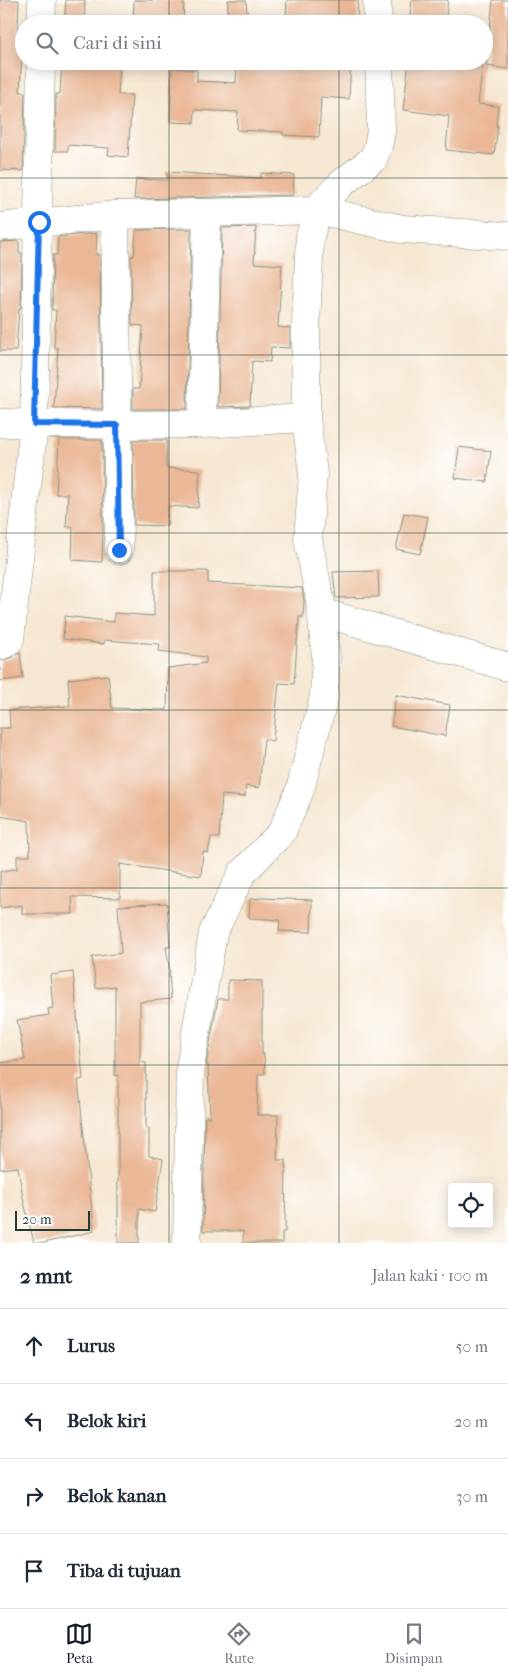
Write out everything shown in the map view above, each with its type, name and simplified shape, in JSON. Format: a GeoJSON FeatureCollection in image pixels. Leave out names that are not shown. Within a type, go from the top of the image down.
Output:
{"type":"FeatureCollection","features":[{"type":"Feature","properties":{"kind":"street"},"geometry":{"type":"LineString","coordinates":[[41,15],[42,0]]}},
{"type":"Feature","properties":{"kind":"street"},"geometry":{"type":"LineString","coordinates":[[378,0],[378,15]]}},
{"type":"Feature","properties":{"kind":"street"},"geometry":{"type":"LineString","coordinates":[[0,646],[7,643],[10,639],[34,424],[41,70]]}},
{"type":"Feature","properties":{"kind":"street"},"geometry":{"type":"LineString","coordinates":[[187,1243],[190,1068],[213,933],[242,872],[282,832],[300,790],[324,697],[326,656],[321,612],[308,539],[314,474],[306,418],[306,326],[310,236],[318,210],[323,202],[341,184],[373,159],[378,147],[381,131],[379,70]]}},
{"type":"Feature","properties":{"kind":"street"},"geometry":{"type":"LineString","coordinates":[[0,227],[115,215],[318,210],[402,229],[508,236]]}},
{"type":"Feature","properties":{"kind":"street"},"geometry":{"type":"LineString","coordinates":[[202,424],[207,213]]}},
{"type":"Feature","properties":{"kind":"street"},"geometry":{"type":"LineString","coordinates":[[115,215],[119,550]]}},
{"type":"Feature","properties":{"kind":"street"},"geometry":{"type":"LineString","coordinates":[[0,423],[202,424],[306,418]]}},
{"type":"Feature","properties":{"kind":"street"},"geometry":{"type":"LineString","coordinates":[[321,612],[508,667]]}},
{"type":"Feature","properties":{"kind":"building"},"geometry":{"type":"Polygon","coordinates":[[[0,0],[19,0],[18,15],[15,15],[15,70],[21,70],[20,92],[25,92],[23,171],[0,170],[0,0]]]}},
{"type":"Feature","properties":{"kind":"building"},"geometry":{"type":"Polygon","coordinates":[[[66,0],[85,0],[84,15],[65,15],[66,0]]]}},
{"type":"Feature","properties":{"kind":"building"},"geometry":{"type":"Polygon","coordinates":[[[134,0],[184,0],[183,15],[133,15],[134,0]]]}},
{"type":"Feature","properties":{"kind":"building"},"geometry":{"type":"Polygon","coordinates":[[[228,0],[246,0],[247,15],[227,15],[228,0]]]}},
{"type":"Feature","properties":{"kind":"building"},"geometry":{"type":"Polygon","coordinates":[[[287,0],[358,0],[357,15],[286,15],[287,0]]]}},
{"type":"Feature","properties":{"kind":"building"},"geometry":{"type":"Polygon","coordinates":[[[412,0],[448,0],[446,15],[410,15],[412,0]]]}},
{"type":"Feature","properties":{"kind":"building"},"geometry":{"type":"Polygon","coordinates":[[[493,0],[508,0],[508,69],[493,67],[493,15],[491,15],[493,0]]]}},
{"type":"Feature","properties":{"kind":"building"},"geometry":{"type":"Polygon","coordinates":[[[61,70],[119,70],[118,95],[132,95],[128,157],[108,155],[109,148],[68,145],[68,151],[55,151],[56,94],[60,94],[61,70]]]}},
{"type":"Feature","properties":{"kind":"building"},"geometry":{"type":"Polygon","coordinates":[[[172,70],[197,70],[197,81],[236,83],[237,70],[351,70],[349,99],[321,97],[319,137],[283,135],[283,132],[237,130],[238,112],[195,110],[194,123],[170,122],[172,70]]]}},
{"type":"Feature","properties":{"kind":"building"},"geometry":{"type":"Polygon","coordinates":[[[408,70],[482,70],[478,104],[498,106],[496,126],[498,126],[494,155],[446,150],[449,116],[403,110],[408,70]]]}},
{"type":"Feature","properties":{"kind":"building"},"geometry":{"type":"Polygon","coordinates":[[[167,172],[261,178],[261,173],[294,175],[293,195],[134,199],[136,179],[167,180],[167,172]]]}},
{"type":"Feature","properties":{"kind":"building"},"geometry":{"type":"Polygon","coordinates":[[[256,227],[254,263],[282,265],[278,327],[290,328],[290,348],[271,347],[270,362],[252,361],[250,406],[218,407],[222,228],[256,227]]]}},
{"type":"Feature","properties":{"kind":"building"},"geometry":{"type":"Polygon","coordinates":[[[191,229],[187,409],[133,409],[133,389],[139,389],[143,326],[132,325],[131,256],[134,256],[136,230],[191,229]]]}},
{"type":"Feature","properties":{"kind":"building"},"geometry":{"type":"Polygon","coordinates":[[[97,233],[96,255],[100,255],[102,409],[54,408],[58,348],[54,348],[56,310],[52,310],[53,255],[57,255],[58,237],[97,233]]]}},
{"type":"Feature","properties":{"kind":"building"},"geometry":{"type":"Polygon","coordinates":[[[19,241],[19,253],[22,253],[21,308],[19,308],[16,351],[0,351],[0,242],[19,241]]]}},
{"type":"Feature","properties":{"kind":"building"},"geometry":{"type":"Polygon","coordinates":[[[59,440],[102,440],[102,562],[72,560],[73,527],[66,527],[68,494],[56,494],[59,440]]]}},
{"type":"Feature","properties":{"kind":"building"},"geometry":{"type":"Polygon","coordinates":[[[133,440],[167,440],[166,468],[200,470],[198,508],[168,506],[167,526],[134,525],[133,440]]]}},
{"type":"Feature","properties":{"kind":"building"},"geometry":{"type":"Polygon","coordinates":[[[459,447],[491,451],[487,482],[455,478],[459,447]]]}},
{"type":"Feature","properties":{"kind":"building"},"geometry":{"type":"Polygon","coordinates":[[[404,513],[428,517],[420,554],[396,549],[404,513]]]}},
{"type":"Feature","properties":{"kind":"building"},"geometry":{"type":"Polygon","coordinates":[[[154,571],[208,571],[208,583],[302,588],[304,601],[303,617],[299,617],[294,684],[279,683],[273,741],[264,739],[259,788],[246,786],[245,797],[222,795],[219,838],[211,837],[208,853],[203,852],[201,876],[120,864],[120,898],[72,897],[73,914],[22,914],[22,905],[0,908],[0,871],[17,869],[17,856],[30,856],[29,821],[0,816],[0,728],[10,728],[9,710],[70,706],[68,679],[108,675],[112,708],[167,710],[168,668],[206,663],[206,657],[159,651],[160,644],[104,640],[104,644],[63,639],[65,616],[114,622],[114,613],[154,616],[154,571]]]}},
{"type":"Feature","properties":{"kind":"building"},"geometry":{"type":"Polygon","coordinates":[[[378,571],[379,597],[336,598],[333,572],[378,571]]]}},
{"type":"Feature","properties":{"kind":"building"},"geometry":{"type":"Polygon","coordinates":[[[20,651],[23,678],[0,681],[0,661],[13,657],[20,651]]]}},
{"type":"Feature","properties":{"kind":"building"},"geometry":{"type":"Polygon","coordinates":[[[396,695],[450,705],[445,736],[391,726],[396,695]]]}},
{"type":"Feature","properties":{"kind":"building"},"geometry":{"type":"Polygon","coordinates":[[[250,899],[312,900],[311,932],[279,931],[280,920],[249,918],[250,899]]]}},
{"type":"Feature","properties":{"kind":"building"},"geometry":{"type":"Polygon","coordinates":[[[167,903],[170,947],[166,947],[171,999],[140,1002],[140,1062],[146,1063],[146,1128],[149,1128],[149,1156],[163,1159],[155,1212],[139,1209],[139,1243],[118,1243],[118,1075],[115,1076],[115,986],[96,988],[92,957],[121,953],[118,906],[167,903]]]}},
{"type":"Feature","properties":{"kind":"building"},"geometry":{"type":"Polygon","coordinates":[[[73,972],[83,1079],[78,1080],[94,1231],[44,1243],[34,1243],[18,1167],[0,1169],[0,1063],[25,1060],[17,1020],[49,1015],[48,1009],[53,1008],[50,975],[73,972]]]}},
{"type":"Feature","properties":{"kind":"building"},"geometry":{"type":"Polygon","coordinates":[[[228,980],[262,981],[262,1054],[264,1054],[265,1074],[258,1074],[257,1115],[278,1115],[277,1160],[286,1160],[285,1232],[282,1232],[282,1243],[243,1243],[243,1231],[203,1231],[205,1117],[210,1117],[208,1065],[206,1065],[218,999],[228,999],[228,980]]]}},
{"type":"Feature","properties":{"kind":"route"},"geometry":{"type":"LineString","coordinates":[[39,222],[34,424],[117,425],[119,550]]}}]}
